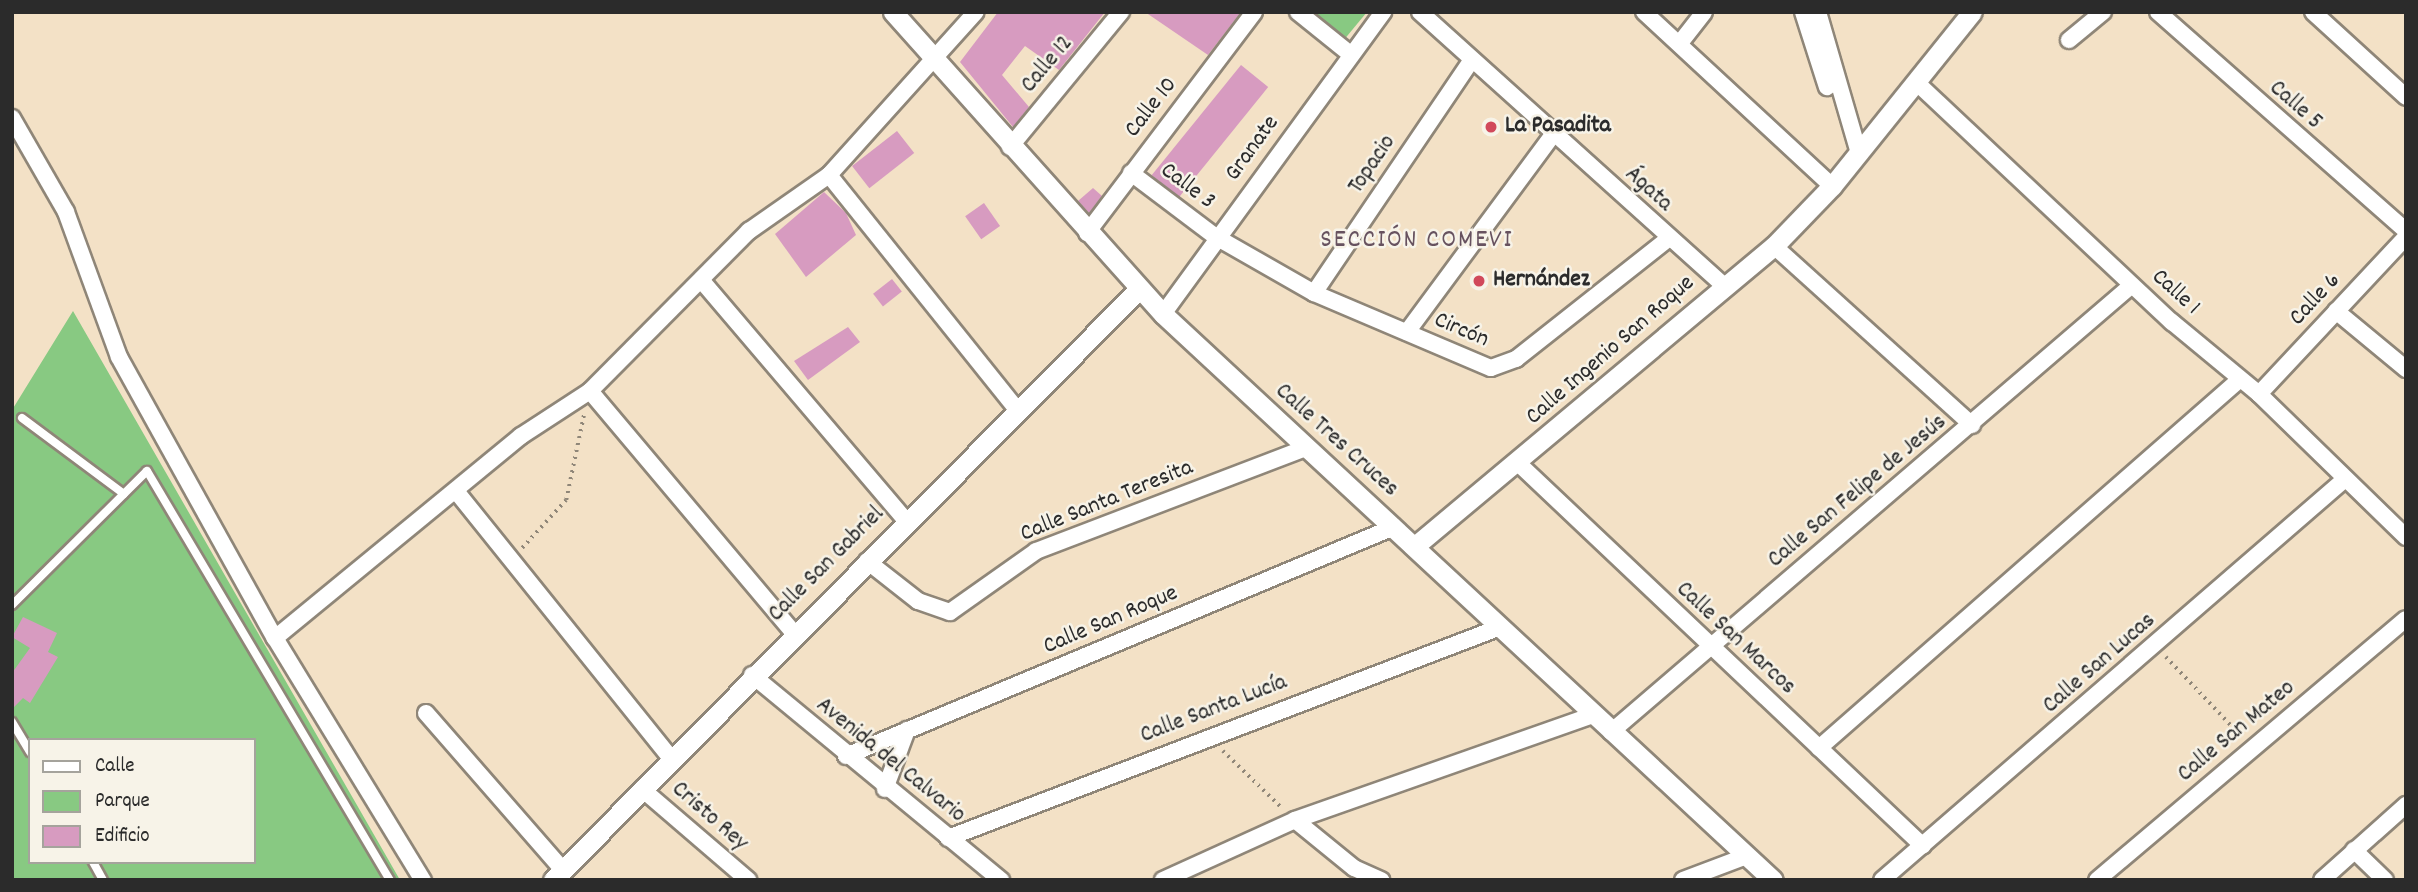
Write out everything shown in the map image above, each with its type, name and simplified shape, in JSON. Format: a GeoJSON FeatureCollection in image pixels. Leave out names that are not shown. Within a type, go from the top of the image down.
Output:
{"type":"FeatureCollection","features":[{"type":"Feature","properties":{"kind":"street","name":"Calle Tres Cruces"},"geometry":{"type":"LineString","coordinates":[[893,12],[1010,147],[1163,314],[1415,546],[1591,716],[1773,880]]}},
{"type":"Feature","properties":{"kind":"street"},"geometry":{"type":"LineString","coordinates":[[275,638],[521,436],[590,391],[749,231],[829,174],[936,62],[976,12]]}},
{"type":"Feature","properties":{"kind":"street","name":"Calle 12"},"geometry":{"type":"LineString","coordinates":[[1010,147],[1121,12]]}},
{"type":"Feature","properties":{"kind":"street","name":"Calle 10"},"geometry":{"type":"LineString","coordinates":[[1087,233],[1254,12]]}},
{"type":"Feature","properties":{"kind":"street"},"geometry":{"type":"LineString","coordinates":[[1298,12],[1350,54]]}},
{"type":"Feature","properties":{"kind":"street","name":"Granate"},"geometry":{"type":"LineString","coordinates":[[1163,314],[1216,237],[1383,12]]}},
{"type":"Feature","properties":{"kind":"street","name":"Ágata"},"geometry":{"type":"LineString","coordinates":[[1420,12],[1470,63],[1724,286]]}},
{"type":"Feature","properties":{"kind":"street"},"geometry":{"type":"LineString","coordinates":[[1644,12],[1832,187]]}},
{"type":"Feature","properties":{"kind":"street"},"geometry":{"type":"LineString","coordinates":[[1680,43],[1704,12]]}},
{"type":"Feature","properties":{"kind":"street"},"geometry":{"type":"LineString","coordinates":[[1803,12],[1827,87]]}},
{"type":"Feature","properties":{"kind":"street"},"geometry":{"type":"LineString","coordinates":[[1818,12],[1859,153]]}},
{"type":"Feature","properties":{"kind":"street","name":"Calle Ingenio San Roque"},"geometry":{"type":"LineString","coordinates":[[1415,546],[1518,463],[1774,246],[1832,187],[1972,12]]}},
{"type":"Feature","properties":{"kind":"street"},"geometry":{"type":"LineString","coordinates":[[2069,40],[2102,12]]}},
{"type":"Feature","properties":{"kind":"street","name":"Calle 5"},"geometry":{"type":"LineString","coordinates":[[2158,12],[2406,231]]}},
{"type":"Feature","properties":{"kind":"street"},"geometry":{"type":"LineString","coordinates":[[2313,12],[2406,97]]}},
{"type":"Feature","properties":{"kind":"street","name":"Topacio"},"geometry":{"type":"LineString","coordinates":[[1314,293],[1470,63]]}},
{"type":"Feature","properties":{"kind":"street","name":"Calle 1"},"geometry":{"type":"LineString","coordinates":[[1916,82],[2132,285],[2259,394],[2344,480],[2406,537]]}},
{"type":"Feature","properties":{"kind":"street"},"geometry":{"type":"LineString","coordinates":[[12,118],[66,212],[119,357],[275,638],[423,880]]}},
{"type":"Feature","properties":{"kind":"street"},"geometry":{"type":"LineString","coordinates":[[1407,332],[1552,136]]}},
{"type":"Feature","properties":{"kind":"street","name":"Calle 3"},"geometry":{"type":"LineString","coordinates":[[1131,173],[1216,237]]}},
{"type":"Feature","properties":{"kind":"street"},"geometry":{"type":"LineString","coordinates":[[829,174],[1016,408]]}},
{"type":"Feature","properties":{"kind":"street","name":"Circón"},"geometry":{"type":"LineString","coordinates":[[1216,237],[1314,293],[1485,367],[1506,365],[1668,239]]}},
{"type":"Feature","properties":{"kind":"street","name":"Calle 6"},"geometry":{"type":"LineString","coordinates":[[2259,394],[2406,237]]}},
{"type":"Feature","properties":{"kind":"street"},"geometry":{"type":"LineString","coordinates":[[1774,246],[1972,425]]}},
{"type":"Feature","properties":{"kind":"street"},"geometry":{"type":"LineString","coordinates":[[702,281],[906,521]]}},
{"type":"Feature","properties":{"kind":"street","name":"Calle San Felipe de Jesús"},"geometry":{"type":"LineString","coordinates":[[1611,732],[2132,285]]}},
{"type":"Feature","properties":{"kind":"street","name":"Calle San Gabriel"},"geometry":{"type":"LineString","coordinates":[[558,875],[1016,408],[1139,289]]}},
{"type":"Feature","properties":{"kind":"street"},"geometry":{"type":"LineString","coordinates":[[2336,311],[2406,369]]}},
{"type":"Feature","properties":{"kind":"street"},"geometry":{"type":"LineString","coordinates":[[1819,748],[2240,379]]}},
{"type":"Feature","properties":{"kind":"street"},"geometry":{"type":"LineString","coordinates":[[590,391],[794,633]]}},
{"type":"Feature","properties":{"kind":"street","name":"Calle Santa Teresita"},"geometry":{"type":"LineString","coordinates":[[867,561],[918,601],[950,612],[1036,551],[1306,448]]}},
{"type":"Feature","properties":{"kind":"street","name":"Calle San Marcos"},"geometry":{"type":"LineString","coordinates":[[1518,463],[1709,648],[1923,846]]}},
{"type":"Feature","properties":{"kind":"street","name":"Calle San Lucas"},"geometry":{"type":"LineString","coordinates":[[1882,880],[2156,647],[2344,480]]}},
{"type":"Feature","properties":{"kind":"street"},"geometry":{"type":"LineString","coordinates":[[456,491],[514,559],[672,760]]}},
{"type":"Feature","properties":{"kind":"street","name":"Calle San Roque"},"geometry":{"type":"LineString","coordinates":[[846,756],[1394,527]]}},
{"type":"Feature","properties":{"kind":"street","name":"Calle San Mateo"},"geometry":{"type":"LineString","coordinates":[[2097,880],[2406,619]]}},
{"type":"Feature","properties":{"kind":"street","name":"Calle Santa Lucía"},"geometry":{"type":"LineString","coordinates":[[948,838],[1208,736],[1498,628]]}},
{"type":"Feature","properties":{"kind":"street","name":"Avenida del Calvario"},"geometry":{"type":"LineString","coordinates":[[752,675],[884,789],[1001,880]]}},
{"type":"Feature","properties":{"kind":"street"},"geometry":{"type":"LineString","coordinates":[[426,713],[558,875]]}},
{"type":"Feature","properties":{"kind":"street"},"geometry":{"type":"LineString","coordinates":[[1163,880],[1295,820],[1591,716]]}},
{"type":"Feature","properties":{"kind":"street"},"geometry":{"type":"LineString","coordinates":[[884,789],[907,730]]}},
{"type":"Feature","properties":{"kind":"street","name":"Cristo Rey"},"geometry":{"type":"LineString","coordinates":[[642,789],[747,880]]}},
{"type":"Feature","properties":{"kind":"street"},"geometry":{"type":"LineString","coordinates":[[2322,880],[2406,805]]}},
{"type":"Feature","properties":{"kind":"street"},"geometry":{"type":"LineString","coordinates":[[1295,820],[1354,868],[1381,880]]}},
{"type":"Feature","properties":{"kind":"street"},"geometry":{"type":"LineString","coordinates":[[2354,850],[2385,880]]}},
{"type":"Feature","properties":{"kind":"street"},"geometry":{"type":"LineString","coordinates":[[1683,880],[1748,856]]}},
{"type":"Feature","properties":{"kind":"lane"},"geometry":{"type":"LineString","coordinates":[[22,418],[124,494]]}},
{"type":"Feature","properties":{"kind":"lane"},"geometry":{"type":"LineString","coordinates":[[12,605],[75,536],[147,471],[390,880]]}},
{"type":"Feature","properties":{"kind":"lane"},"geometry":{"type":"LineString","coordinates":[[12,722],[28,749]]}},
{"type":"Feature","properties":{"kind":"lane"},"geometry":{"type":"LineString","coordinates":[[94,864],[103,880]]}},
{"type":"Feature","properties":{"kind":"path"},"geometry":{"type":"LineString","coordinates":[[514,559],[566,500],[590,391]]}},
{"type":"Feature","properties":{"kind":"path"},"geometry":{"type":"LineString","coordinates":[[2156,647],[2253,749]]}},
{"type":"Feature","properties":{"kind":"path"},"geometry":{"type":"LineString","coordinates":[[1208,736],[1295,820]]}},
{"type":"Feature","properties":{"kind":"green space"},"geometry":{"type":"Polygon","coordinates":[[[1307,12],[1367,12],[1343,41],[1307,12]]]}},
{"type":"Feature","properties":{"kind":"green space"},"geometry":{"type":"Polygon","coordinates":[[[73,311],[400,880],[12,880],[12,410],[73,311]]]}},
{"type":"Feature","properties":{"kind":"building"},"geometry":{"type":"Polygon","coordinates":[[[998,12],[1105,12],[1059,70],[1025,46],[1002,75],[1029,107],[1013,127],[960,62],[998,12]]]}},
{"type":"Feature","properties":{"kind":"building"},"geometry":{"type":"Polygon","coordinates":[[[1145,12],[1241,12],[1208,55],[1145,12]]]}},
{"type":"Feature","properties":{"kind":"building"},"geometry":{"type":"Polygon","coordinates":[[[1241,65],[1268,87],[1179,197],[1152,175],[1241,65]]]}},
{"type":"Feature","properties":{"kind":"building"},"geometry":{"type":"Polygon","coordinates":[[[897,131],[914,153],[869,188],[852,166],[897,131]]]}},
{"type":"Feature","properties":{"kind":"building"},"geometry":{"type":"Polygon","coordinates":[[[1093,188],[1102,196],[1089,213],[1078,201],[1093,188]]]}},
{"type":"Feature","properties":{"kind":"building"},"geometry":{"type":"Polygon","coordinates":[[[824,192],[846,213],[856,235],[806,277],[775,234],[824,192]]]}},
{"type":"Feature","properties":{"kind":"building"},"geometry":{"type":"Polygon","coordinates":[[[984,203],[1000,226],[981,239],[965,216],[984,203]]]}},
{"type":"Feature","properties":{"kind":"building"},"geometry":{"type":"Polygon","coordinates":[[[892,279],[902,292],[883,306],[873,294],[892,279]]]}},
{"type":"Feature","properties":{"kind":"building"},"geometry":{"type":"Polygon","coordinates":[[[848,327],[860,342],[808,380],[794,361],[848,327]]]}},
{"type":"Feature","properties":{"kind":"building"},"geometry":{"type":"Polygon","coordinates":[[[23,617],[57,633],[48,652],[58,657],[30,703],[23,698],[12,709],[12,673],[30,648],[12,637],[23,617]]]}},
{"type":"Feature","properties":{"kind":"place","name":"La Pasadita"},"geometry":{"type":"Point","coordinates":[1491,127]}},
{"type":"Feature","properties":{"kind":"place","name":"Hernández"},"geometry":{"type":"Point","coordinates":[1479,281]}},
{"type":"Feature","properties":{"kind":"district","name":"SECCIÓN COMEVI"},"geometry":{"type":"Point","coordinates":[1417,241]}}]}
